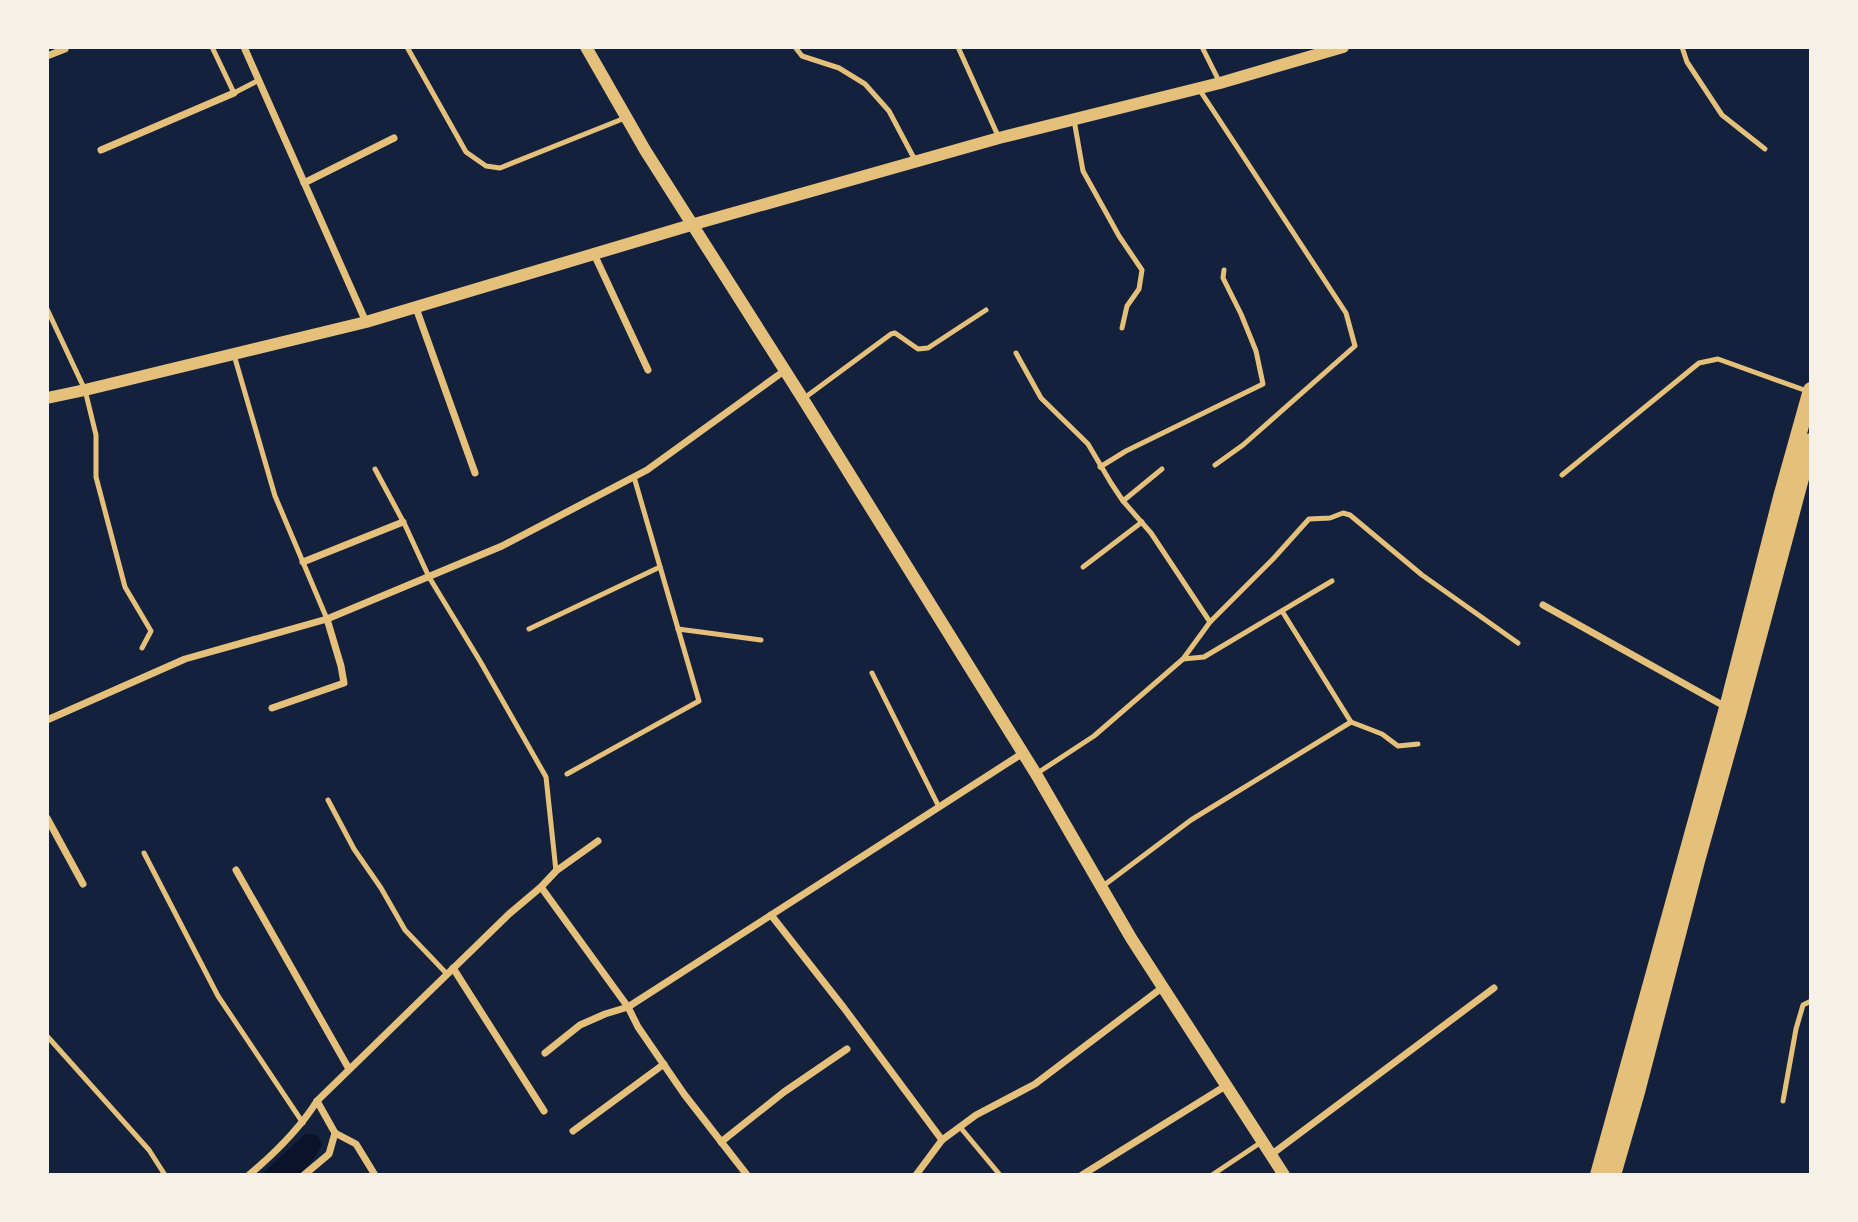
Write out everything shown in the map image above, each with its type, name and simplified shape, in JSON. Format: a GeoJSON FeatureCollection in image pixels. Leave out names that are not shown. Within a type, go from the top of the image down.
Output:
{"type":"FeatureCollection","features":[{"type":"Feature","properties":{"kind":"main road"},"geometry":{"type":"LineString","coordinates":[[1598,1175],[1727,708],[1810,391]]}},
{"type":"Feature","properties":{"kind":"main road"},"geometry":{"type":"LineString","coordinates":[[1613,1175],[1811,441]]}},
{"type":"Feature","properties":{"kind":"street"},"geometry":{"type":"LineString","coordinates":[[244,47],[366,323]]}},
{"type":"Feature","properties":{"kind":"street"},"geometry":{"type":"LineString","coordinates":[[586,47],[625,118],[691,225],[803,399],[1036,774],[1131,937],[1284,1175]]}},
{"type":"Feature","properties":{"kind":"street"},"geometry":{"type":"LineString","coordinates":[[47,398],[366,323],[691,225],[999,138],[1199,89],[1343,47]]}},
{"type":"Feature","properties":{"kind":"street"},"geometry":{"type":"LineString","coordinates":[[47,56],[67,48]]}},
{"type":"Feature","properties":{"kind":"street"},"geometry":{"type":"LineString","coordinates":[[101,150],[234,93]]}},
{"type":"Feature","properties":{"kind":"street"},"geometry":{"type":"LineString","coordinates":[[304,183],[394,138]]}},
{"type":"Feature","properties":{"kind":"street"},"geometry":{"type":"LineString","coordinates":[[594,254],[648,370]]}},
{"type":"Feature","properties":{"kind":"street"},"geometry":{"type":"LineString","coordinates":[[416,308],[475,472]]}},
{"type":"Feature","properties":{"kind":"street"},"geometry":{"type":"LineString","coordinates":[[47,720],[185,659],[327,619],[502,547],[647,470],[784,371]]}},
{"type":"Feature","properties":{"kind":"street"},"geometry":{"type":"LineString","coordinates":[[303,562],[402,522]]}},
{"type":"Feature","properties":{"kind":"street"},"geometry":{"type":"LineString","coordinates":[[1543,605],[1727,708]]}},
{"type":"Feature","properties":{"kind":"street"},"geometry":{"type":"LineString","coordinates":[[272,708],[344,683],[327,619]]}},
{"type":"Feature","properties":{"kind":"street"},"geometry":{"type":"LineString","coordinates":[[544,1054],[580,1025],[628,1007],[1023,753]]}},
{"type":"Feature","properties":{"kind":"street"},"geometry":{"type":"LineString","coordinates":[[48,821],[83,884]]}},
{"type":"Feature","properties":{"kind":"street"},"geometry":{"type":"LineString","coordinates":[[249,1175],[274,1154],[303,1123],[317,1101],[509,914],[556,871],[598,841]]}},
{"type":"Feature","properties":{"kind":"street"},"geometry":{"type":"LineString","coordinates":[[236,870],[349,1069]]}},
{"type":"Feature","properties":{"kind":"street"},"geometry":{"type":"LineString","coordinates":[[541,887],[628,1007],[638,1027],[664,1064],[747,1175]]}},
{"type":"Feature","properties":{"kind":"street"},"geometry":{"type":"LineString","coordinates":[[771,915],[942,1140]]}},
{"type":"Feature","properties":{"kind":"street"},"geometry":{"type":"LineString","coordinates":[[453,968],[544,1111]]}},
{"type":"Feature","properties":{"kind":"street"},"geometry":{"type":"LineString","coordinates":[[916,1175],[942,1140],[976,1115],[1035,1083],[1164,986]]}},
{"type":"Feature","properties":{"kind":"street"},"geometry":{"type":"LineString","coordinates":[[1272,1154],[1494,988]]}},
{"type":"Feature","properties":{"kind":"street"},"geometry":{"type":"LineString","coordinates":[[721,1142],[784,1092],[847,1049]]}},
{"type":"Feature","properties":{"kind":"street"},"geometry":{"type":"LineString","coordinates":[[573,1131],[664,1064]]}},
{"type":"Feature","properties":{"kind":"street"},"geometry":{"type":"LineString","coordinates":[[1082,1175],[1227,1085]]}},
{"type":"Feature","properties":{"kind":"street"},"geometry":{"type":"LineString","coordinates":[[317,1101],[335,1133],[356,1144],[375,1175]]}},
{"type":"Feature","properties":{"kind":"street"},"geometry":{"type":"LineString","coordinates":[[304,1175],[329,1154],[335,1133]]}},
{"type":"Feature","properties":{"kind":"lane"},"geometry":{"type":"LineString","coordinates":[[212,47],[234,93],[259,80]]}},
{"type":"Feature","properties":{"kind":"lane"},"geometry":{"type":"LineString","coordinates":[[407,47],[466,152],[486,166],[500,167],[625,118]]}},
{"type":"Feature","properties":{"kind":"lane"},"geometry":{"type":"LineString","coordinates":[[795,47],[802,56],[839,68],[864,84],[889,111],[916,162]]}},
{"type":"Feature","properties":{"kind":"lane"},"geometry":{"type":"LineString","coordinates":[[958,47],[999,138]]}},
{"type":"Feature","properties":{"kind":"lane"},"geometry":{"type":"LineString","coordinates":[[1202,47],[1220,83]]}},
{"type":"Feature","properties":{"kind":"lane"},"geometry":{"type":"LineString","coordinates":[[1682,47],[1687,62],[1721,115],[1765,149]]}},
{"type":"Feature","properties":{"kind":"lane"},"geometry":{"type":"LineString","coordinates":[[1199,89],[1346,313],[1355,346],[1243,445],[1215,465]]}},
{"type":"Feature","properties":{"kind":"lane"},"geometry":{"type":"LineString","coordinates":[[1074,120],[1083,170],[1119,236],[1142,270],[1139,289],[1127,306],[1122,328]]}},
{"type":"Feature","properties":{"kind":"lane"},"geometry":{"type":"LineString","coordinates":[[1100,467],[1126,451],[1263,384],[1256,351],[1223,278],[1224,270]]}},
{"type":"Feature","properties":{"kind":"lane"},"geometry":{"type":"LineString","coordinates":[[47,309],[85,390],[96,435],[96,477],[125,587],[151,631],[142,649]]}},
{"type":"Feature","properties":{"kind":"lane"},"geometry":{"type":"LineString","coordinates":[[803,399],[895,332],[918,349],[928,348],[986,310]]}},
{"type":"Feature","properties":{"kind":"lane"},"geometry":{"type":"LineString","coordinates":[[1016,353],[1041,398],[1088,444],[1123,501],[1151,533],[1210,622]]}},
{"type":"Feature","properties":{"kind":"lane"},"geometry":{"type":"LineString","coordinates":[[234,355],[275,496],[327,619]]}},
{"type":"Feature","properties":{"kind":"lane"},"geometry":{"type":"LineString","coordinates":[[1562,475],[1699,363],[1718,359],[1810,391]]}},
{"type":"Feature","properties":{"kind":"lane"},"geometry":{"type":"LineString","coordinates":[[374,469],[429,577],[546,776],[556,871]]}},
{"type":"Feature","properties":{"kind":"lane"},"geometry":{"type":"LineString","coordinates":[[1123,501],[1162,469]]}},
{"type":"Feature","properties":{"kind":"lane"},"geometry":{"type":"LineString","coordinates":[[567,774],[699,701],[634,477]]}},
{"type":"Feature","properties":{"kind":"lane"},"geometry":{"type":"LineString","coordinates":[[1036,774],[1094,736],[1183,659],[1210,622],[1309,519],[1330,518],[1343,513],[1350,515],[1422,575],[1518,643]]}},
{"type":"Feature","properties":{"kind":"lane"},"geometry":{"type":"LineString","coordinates":[[1083,568],[1142,522]]}},
{"type":"Feature","properties":{"kind":"lane"},"geometry":{"type":"LineString","coordinates":[[529,629],[660,566]]}},
{"type":"Feature","properties":{"kind":"lane"},"geometry":{"type":"LineString","coordinates":[[1183,659],[1204,657],[1332,581]]}},
{"type":"Feature","properties":{"kind":"lane"},"geometry":{"type":"LineString","coordinates":[[1282,611],[1351,722],[1382,734],[1398,746],[1418,744]]}},
{"type":"Feature","properties":{"kind":"lane"},"geometry":{"type":"LineString","coordinates":[[678,629],[761,640]]}},
{"type":"Feature","properties":{"kind":"lane"},"geometry":{"type":"LineString","coordinates":[[872,673],[939,807]]}},
{"type":"Feature","properties":{"kind":"lane"},"geometry":{"type":"LineString","coordinates":[[1101,887],[1191,820],[1351,722]]}},
{"type":"Feature","properties":{"kind":"lane"},"geometry":{"type":"LineString","coordinates":[[328,800],[354,849],[405,930],[447,974]]}},
{"type":"Feature","properties":{"kind":"lane"},"geometry":{"type":"LineString","coordinates":[[144,853],[218,996],[303,1123]]}},
{"type":"Feature","properties":{"kind":"lane"},"geometry":{"type":"LineString","coordinates":[[1783,1101],[1796,1028],[1803,1005],[1811,1001]]}},
{"type":"Feature","properties":{"kind":"lane"},"geometry":{"type":"LineString","coordinates":[[47,1036],[149,1150],[165,1175]]}},
{"type":"Feature","properties":{"kind":"lane"},"geometry":{"type":"LineString","coordinates":[[960,1127],[1000,1175]]}},
{"type":"Feature","properties":{"kind":"lane"},"geometry":{"type":"LineString","coordinates":[[1212,1175],[1263,1142]]}},
{"type":"Feature","properties":{"kind":"water"},"geometry":{"type":"Polygon","coordinates":[[[305,1134],[317,1135],[322,1144],[302,1172],[298,1175],[261,1175],[305,1134]]]}}]}
